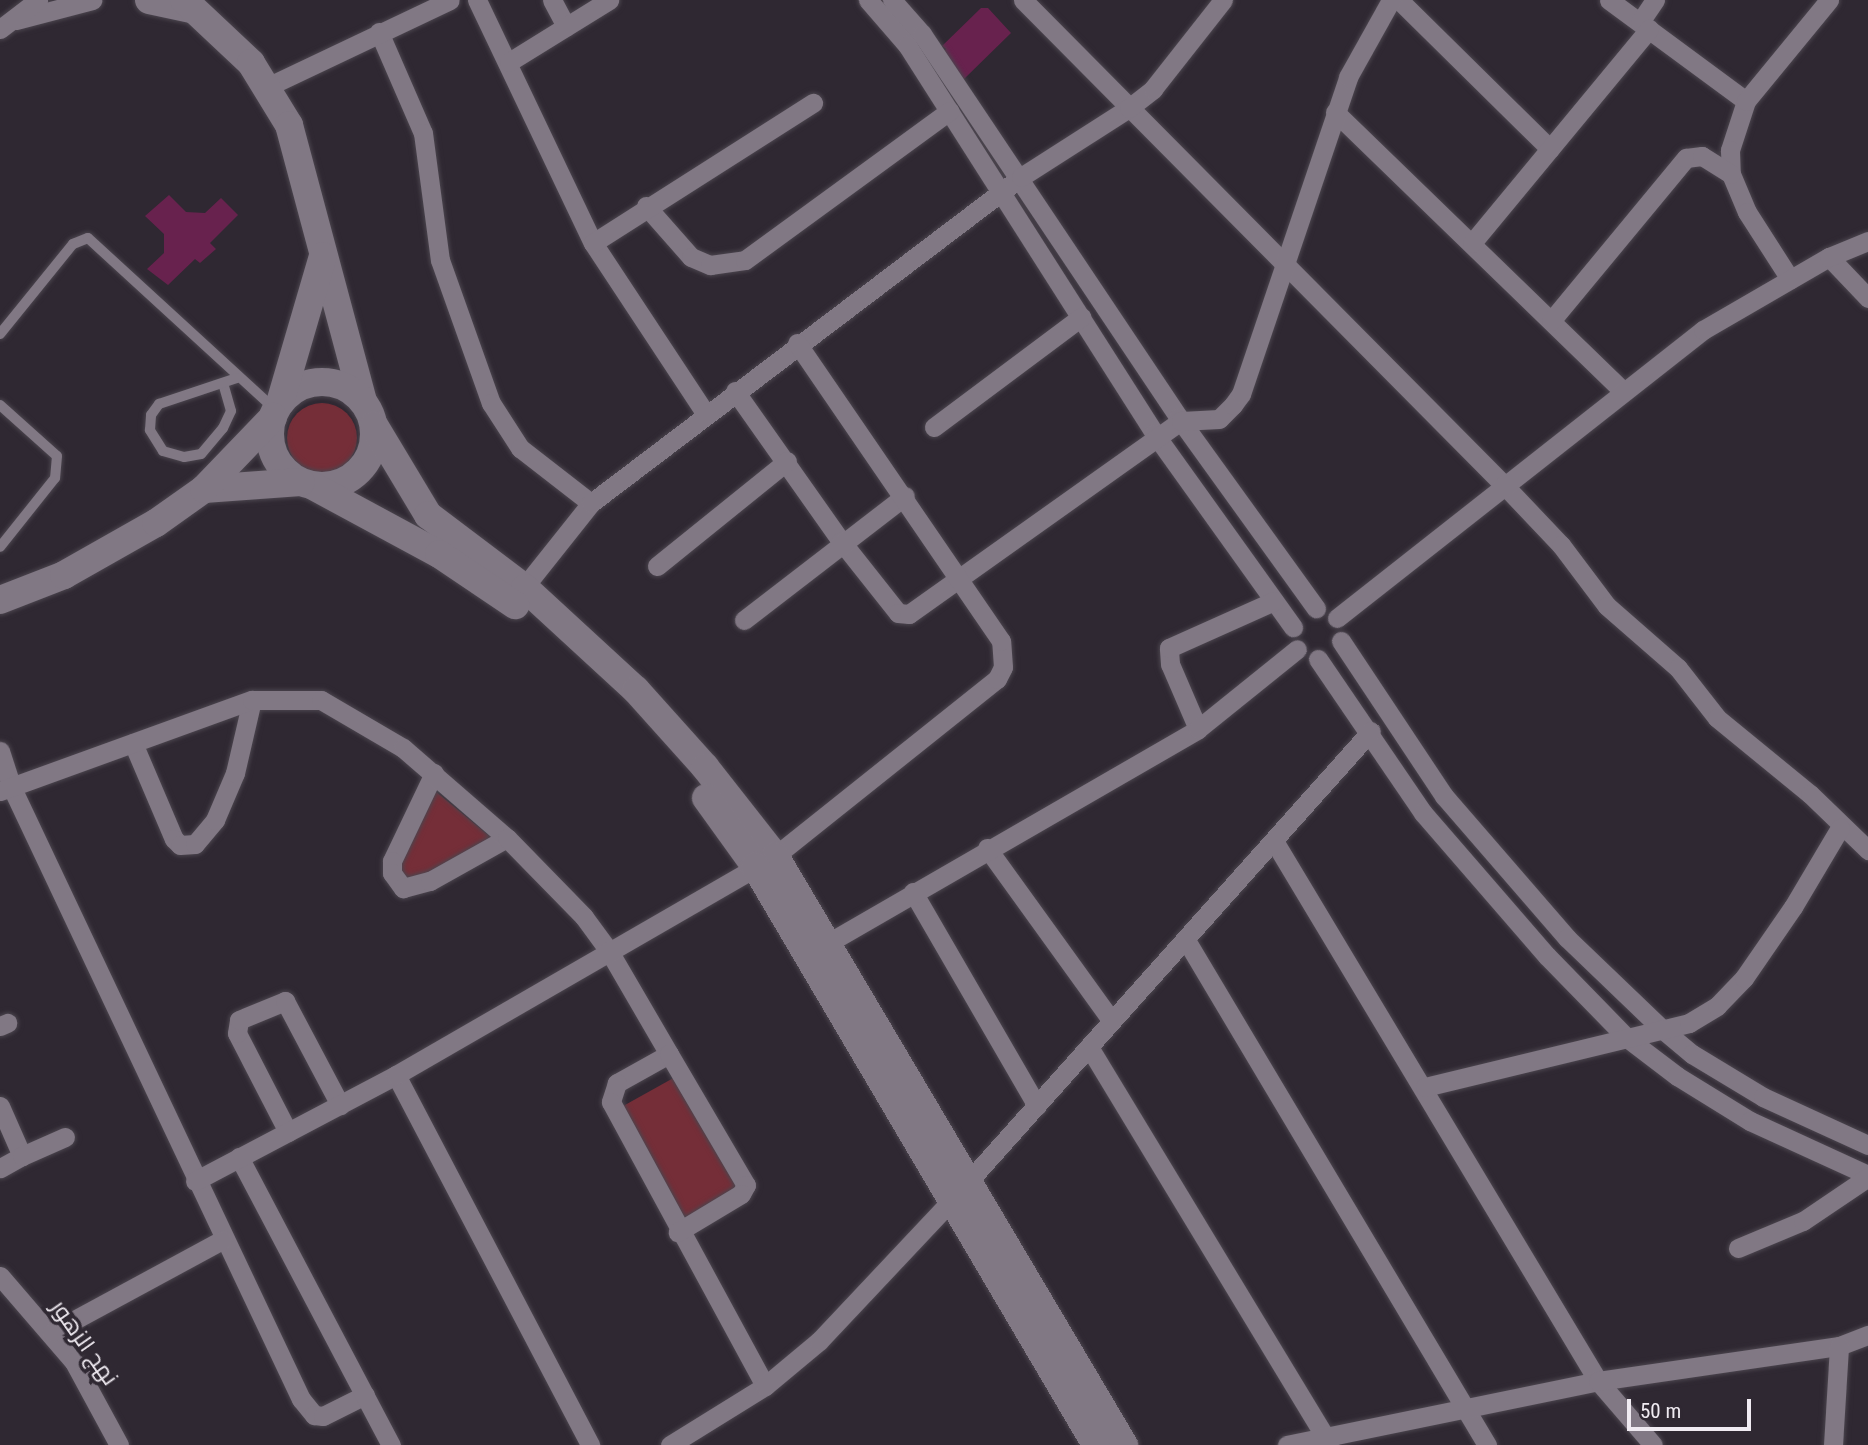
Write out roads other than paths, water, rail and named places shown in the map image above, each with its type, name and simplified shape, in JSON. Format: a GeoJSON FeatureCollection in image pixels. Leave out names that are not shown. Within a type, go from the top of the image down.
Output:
{"type":"FeatureCollection","features":[{"type":"Feature","properties":{"kind":"street"},"geometry":{"type":"LineString","coordinates":[[8,25],[38,0]]}},
{"type":"Feature","properties":{"kind":"street"},"geometry":{"type":"LineString","coordinates":[[8,25],[92,0]]}},
{"type":"Feature","properties":{"kind":"street"},"geometry":{"type":"LineString","coordinates":[[149,0],[196,5],[245,56],[269,86],[301,158],[323,256],[368,413],[371,454],[354,477],[327,487],[307,484],[204,489]]}},
{"type":"Feature","properties":{"kind":"street"},"geometry":{"type":"LineString","coordinates":[[269,86],[450,0]]}},
{"type":"Feature","properties":{"kind":"street"},"geometry":{"type":"LineString","coordinates":[[477,0],[509,62],[593,243],[705,413]]}},
{"type":"Feature","properties":{"kind":"street"},"geometry":{"type":"LineString","coordinates":[[552,0],[566,26]]}},
{"type":"Feature","properties":{"kind":"street"},"geometry":{"type":"LineString","coordinates":[[509,62],[609,0]]}},
{"type":"Feature","properties":{"kind":"street"},"geometry":{"type":"LineString","coordinates":[[868,0],[907,45],[1158,438],[1293,627],[1297,649]]}},
{"type":"Feature","properties":{"kind":"street"},"geometry":{"type":"LineString","coordinates":[[892,0],[922,34],[1021,177],[1181,421],[1316,608],[1337,618]]}},
{"type":"Feature","properties":{"kind":"street"},"geometry":{"type":"LineString","coordinates":[[1023,0],[1285,260],[1504,485],[1561,545],[1607,607],[1678,668],[1717,718],[1810,793],[1840,828],[1868,850]]}},
{"type":"Feature","properties":{"kind":"street"},"geometry":{"type":"LineString","coordinates":[[518,595],[591,503],[797,343],[1002,194],[1021,177],[1129,108],[1159,81],[1223,0]]}},
{"type":"Feature","properties":{"kind":"street"},"geometry":{"type":"LineString","coordinates":[[735,391],[841,541],[901,615],[1181,421],[1219,419],[1241,394],[1335,112],[1369,34],[1391,0]]}},
{"type":"Feature","properties":{"kind":"street"},"geometry":{"type":"LineString","coordinates":[[1399,0],[1550,149]]}},
{"type":"Feature","properties":{"kind":"street"},"geometry":{"type":"LineString","coordinates":[[1609,0],[1746,101]]}},
{"type":"Feature","properties":{"kind":"street"},"geometry":{"type":"LineString","coordinates":[[1472,243],[1550,149],[1644,25],[1656,0]]}},
{"type":"Feature","properties":{"kind":"street"},"geometry":{"type":"LineString","coordinates":[[1790,279],[1747,212],[1731,174],[1730,150],[1746,101],[1829,0]]}},
{"type":"Feature","properties":{"kind":"street"},"geometry":{"type":"LineString","coordinates":[[379,32],[423,133],[440,260],[491,403],[520,448],[591,503]]}},
{"type":"Feature","properties":{"kind":"street"},"geometry":{"type":"LineString","coordinates":[[593,243],[646,206],[813,103]]}},
{"type":"Feature","properties":{"kind":"street"},"geometry":{"type":"LineString","coordinates":[[646,206],[691,257],[710,265],[745,260],[949,111]]}},
{"type":"Feature","properties":{"kind":"street"},"geometry":{"type":"LineString","coordinates":[[1335,112],[1622,390]]}},
{"type":"Feature","properties":{"kind":"street"},"geometry":{"type":"LineString","coordinates":[[1551,321],[1686,158],[1702,156],[1731,174]]}},
{"type":"Feature","properties":{"kind":"street"},"geometry":{"type":"LineString","coordinates":[[1337,618],[1622,390],[1703,330],[1829,257],[1868,241]]}},
{"type":"Feature","properties":{"kind":"street"},"geometry":{"type":"LineString","coordinates":[[323,256],[276,410],[274,455],[307,484],[518,595]]}},
{"type":"Feature","properties":{"kind":"street"},"geometry":{"type":"LineString","coordinates":[[1829,257],[1868,298]]}},
{"type":"Feature","properties":{"kind":"street"},"geometry":{"type":"LineString","coordinates":[[934,427],[1081,317]]}},
{"type":"Feature","properties":{"kind":"street"},"geometry":{"type":"LineString","coordinates":[[195,1181],[396,1075],[765,861],[997,680],[1003,667],[1001,641],[905,496],[797,343]]}},
{"type":"Feature","properties":{"kind":"street"},"geometry":{"type":"LineString","coordinates":[[0,600],[64,575],[109,551],[204,489],[294,390],[321,383],[348,389],[368,413],[428,515],[518,595],[625,704],[765,861],[828,943],[959,1193],[1096,1445]]}},
{"type":"Feature","properties":{"kind":"street"},"geometry":{"type":"LineString","coordinates":[[657,566],[787,461]]}},
{"type":"Feature","properties":{"kind":"street"},"geometry":{"type":"LineString","coordinates":[[744,620],[841,541],[905,496]]}},
{"type":"Feature","properties":{"kind":"street"},"geometry":{"type":"LineString","coordinates":[[1198,729],[1170,663],[1169,648],[1274,601]]}},
{"type":"Feature","properties":{"kind":"street"},"geometry":{"type":"LineString","coordinates":[[1293,627],[1301,614],[1316,608]]}},
{"type":"Feature","properties":{"kind":"street"},"geometry":{"type":"LineString","coordinates":[[1337,618],[1341,641],[1444,796],[1567,938],[1692,1054],[1763,1097],[1868,1146]]}},
{"type":"Feature","properties":{"kind":"street"},"geometry":{"type":"LineString","coordinates":[[1318,659],[1332,654],[1341,641]]}},
{"type":"Feature","properties":{"kind":"street"},"geometry":{"type":"LineString","coordinates":[[828,943],[987,848],[1198,729],[1297,649]]}},
{"type":"Feature","properties":{"kind":"street"},"geometry":{"type":"LineString","coordinates":[[1297,649],[1318,659],[1370,731],[1423,813],[1547,956],[1628,1038],[1677,1076],[1750,1121],[1868,1176]]}},
{"type":"Feature","properties":{"kind":"street"},"geometry":{"type":"LineString","coordinates":[[133,743],[169,831],[180,845],[195,844],[215,821],[235,773],[252,700]]}},
{"type":"Feature","properties":{"kind":"street"},"geometry":{"type":"LineString","coordinates":[[6,789],[252,700],[321,700],[362,720],[434,773],[507,838],[583,917],[609,951],[746,1185],[741,1194],[678,1232]]}},
{"type":"Feature","properties":{"kind":"street"},"geometry":{"type":"LineString","coordinates":[[670,1445],[765,1387],[819,1341],[1038,1106],[1370,731]]}},
{"type":"Feature","properties":{"kind":"street"},"geometry":{"type":"LineString","coordinates":[[0,751],[6,789],[306,1409],[323,1416],[365,1395]]}},
{"type":"Feature","properties":{"kind":"street"},"geometry":{"type":"LineString","coordinates":[[434,773],[392,861],[392,873],[403,888],[430,881],[507,838]]}},
{"type":"Feature","properties":{"kind":"street"},"geometry":{"type":"LineString","coordinates":[[1424,1087],[1689,1023],[1717,1006],[1744,978],[1840,828]]}},
{"type":"Feature","properties":{"kind":"street"},"geometry":{"type":"LineString","coordinates":[[1273,841],[1424,1087],[1598,1381],[1653,1445]]}},
{"type":"Feature","properties":{"kind":"street"},"geometry":{"type":"LineString","coordinates":[[987,848],[1112,1021]]}},
{"type":"Feature","properties":{"kind":"street"},"geometry":{"type":"LineString","coordinates":[[765,861],[959,1193],[1124,1445]]}},
{"type":"Feature","properties":{"kind":"street"},"geometry":{"type":"LineString","coordinates":[[913,892],[1038,1106]]}},
{"type":"Feature","properties":{"kind":"street"},"geometry":{"type":"LineString","coordinates":[[1186,940],[1487,1445]]}},
{"type":"Feature","properties":{"kind":"street"},"geometry":{"type":"LineString","coordinates":[[288,1132],[237,1033],[239,1020],[285,1001],[340,1105]]}},
{"type":"Feature","properties":{"kind":"street"},"geometry":{"type":"LineString","coordinates":[[1089,1047],[1327,1440]]}},
{"type":"Feature","properties":{"kind":"street"},"geometry":{"type":"LineString","coordinates":[[669,1054],[617,1083],[611,1102],[678,1232],[765,1387]]}},
{"type":"Feature","properties":{"kind":"street"},"geometry":{"type":"LineString","coordinates":[[396,1075],[590,1445]]}},
{"type":"Feature","properties":{"kind":"street"},"geometry":{"type":"LineString","coordinates":[[0,1106],[22,1156]]}},
{"type":"Feature","properties":{"kind":"street"},"geometry":{"type":"LineString","coordinates":[[0,1168],[65,1137]]}},
{"type":"Feature","properties":{"kind":"street"},"geometry":{"type":"LineString","coordinates":[[239,1157],[391,1445]]}},
{"type":"Feature","properties":{"kind":"street"},"geometry":{"type":"LineString","coordinates":[[1738,1248],[1803,1221],[1868,1176]]}},
{"type":"Feature","properties":{"kind":"street"},"geometry":{"type":"LineString","coordinates":[[52,1332],[222,1240]]}},
{"type":"Feature","properties":{"kind":"street","name":"نهج الزهور"},"geometry":{"type":"LineString","coordinates":[[0,1276],[52,1332],[119,1445]]}},
{"type":"Feature","properties":{"kind":"street"},"geometry":{"type":"LineString","coordinates":[[1287,1445],[1327,1440],[1598,1381],[1839,1346],[1868,1335]]}},
{"type":"Feature","properties":{"kind":"street"},"geometry":{"type":"LineString","coordinates":[[1833,1445],[1839,1346]]}},
{"type":"Feature","properties":{"kind":"lane"},"geometry":{"type":"LineString","coordinates":[[0,334],[73,244],[88,238],[237,378],[276,410]]}},
{"type":"Feature","properties":{"kind":"lane"},"geometry":{"type":"LineString","coordinates":[[223,383],[231,411],[223,428],[201,454],[184,457],[163,451],[150,430],[151,415],[159,404],[237,378]]}},
{"type":"Feature","properties":{"kind":"lane"},"geometry":{"type":"LineString","coordinates":[[0,405],[57,456],[55,478],[0,547]]}}]}
